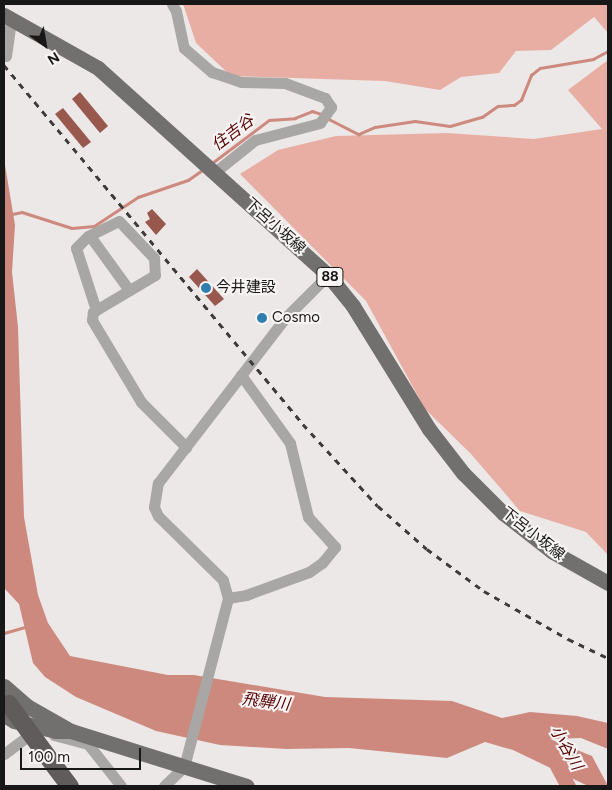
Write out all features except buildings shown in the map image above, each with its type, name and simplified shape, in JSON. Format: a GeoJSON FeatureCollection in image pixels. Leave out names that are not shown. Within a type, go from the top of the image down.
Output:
{"type":"FeatureCollection","features":[{"type":"Feature","properties":{"kind":"highway"},"geometry":{"type":"LineString","coordinates":[[5,705],[70,786]]}},
{"type":"Feature","properties":{"kind":"main road","name":"下呂小坂線"},"geometry":{"type":"LineString","coordinates":[[7,17],[98,68],[328,275],[353,306],[429,429],[463,473],[504,513],[553,552],[608,583]]}},
{"type":"Feature","properties":{"kind":"main road"},"geometry":{"type":"LineString","coordinates":[[4,686],[27,706],[71,731]]}},
{"type":"Feature","properties":{"kind":"main road"},"geometry":{"type":"LineString","coordinates":[[5,705],[14,721],[56,731],[71,731],[186,760],[247,786]]}},
{"type":"Feature","properties":{"kind":"street"},"geometry":{"type":"LineString","coordinates":[[172,4],[176,11],[184,48],[212,72],[240,82],[285,83],[325,98],[330,107],[320,123],[256,140],[214,172]]}},
{"type":"Feature","properties":{"kind":"street"},"geometry":{"type":"LineString","coordinates":[[6,56],[7,17]]}},
{"type":"Feature","properties":{"kind":"street"},"geometry":{"type":"LineString","coordinates":[[96,310],[76,248],[90,236],[118,221],[154,258],[155,275],[96,310],[91,315],[92,320],[141,402],[186,447]]}},
{"type":"Feature","properties":{"kind":"street"},"geometry":{"type":"LineString","coordinates":[[90,236],[129,290]]}},
{"type":"Feature","properties":{"kind":"street"},"geometry":{"type":"LineString","coordinates":[[164,786],[177,777],[186,760],[228,598],[222,580],[166,526],[154,506],[158,483],[286,318],[328,275]]}},
{"type":"Feature","properties":{"kind":"street"},"geometry":{"type":"LineString","coordinates":[[228,598],[246,595],[309,572],[322,563],[335,547],[308,517],[305,497],[296,478],[295,459],[287,438],[241,376]]}},
{"type":"Feature","properties":{"kind":"street"},"geometry":{"type":"LineString","coordinates":[[4,754],[28,736],[47,734],[88,744],[121,786]]}},
{"type":"Feature","properties":{"kind":"shaded area"},"geometry":{"type":"Polygon","coordinates":[[[183,4],[608,4],[608,33],[594,17],[551,50],[516,51],[499,73],[461,77],[440,90],[385,81],[231,76],[196,43],[183,4]]]}},
{"type":"Feature","properties":{"kind":"shaded area"},"geometry":{"type":"Polygon","coordinates":[[[608,60],[608,555],[586,532],[520,511],[471,454],[425,409],[366,301],[240,174],[278,150],[336,136],[447,133],[534,139],[602,129],[568,90],[608,60]]]}},
{"type":"Feature","properties":{"kind":"water","name":"飛騨川"},"geometry":{"type":"Polygon","coordinates":[[[4,159],[15,225],[12,272],[18,327],[24,517],[38,595],[48,623],[70,656],[168,675],[194,675],[325,697],[452,701],[502,718],[530,712],[577,716],[608,723],[608,749],[581,738],[550,739],[592,756],[608,786],[588,786],[513,750],[485,742],[447,758],[349,748],[286,749],[220,745],[156,731],[76,697],[45,677],[33,663],[19,604],[4,588],[4,159]]]}},
{"type":"Feature","properties":{"kind":"waterway","name":"住吉谷"},"geometry":{"type":"LineString","coordinates":[[327,118],[359,134],[375,127],[415,121],[450,126],[482,117],[498,106],[514,105],[521,100],[531,75],[540,68],[593,59],[608,51]]}},
{"type":"Feature","properties":{"kind":"waterway","name":"住吉谷"},"geometry":{"type":"LineString","coordinates":[[212,163],[269,120],[295,118],[312,111],[321,114]]}},
{"type":"Feature","properties":{"kind":"waterway","name":"住吉谷"},"geometry":{"type":"LineString","coordinates":[[12,214],[22,212],[72,228],[94,226],[138,197],[188,180],[204,169]]}},
{"type":"Feature","properties":{"kind":"waterway"},"geometry":{"type":"LineString","coordinates":[[4,633],[29,626]]}},
{"type":"Feature","properties":{"kind":"waterway","name":"小谷川"},"geometry":{"type":"LineString","coordinates":[[553,758],[568,786]]}},
{"type":"Feature","properties":{"kind":"railway"},"geometry":{"type":"LineString","coordinates":[[4,65],[303,424],[378,506],[427,549],[484,591],[568,639],[608,658]]}},
{"type":"Feature","properties":{"kind":"place","name":"今井建設"},"geometry":{"type":"Point","coordinates":[206,288]}},
{"type":"Feature","properties":{"kind":"place","name":"Cosmo"},"geometry":{"type":"Point","coordinates":[262,318]}}]}
